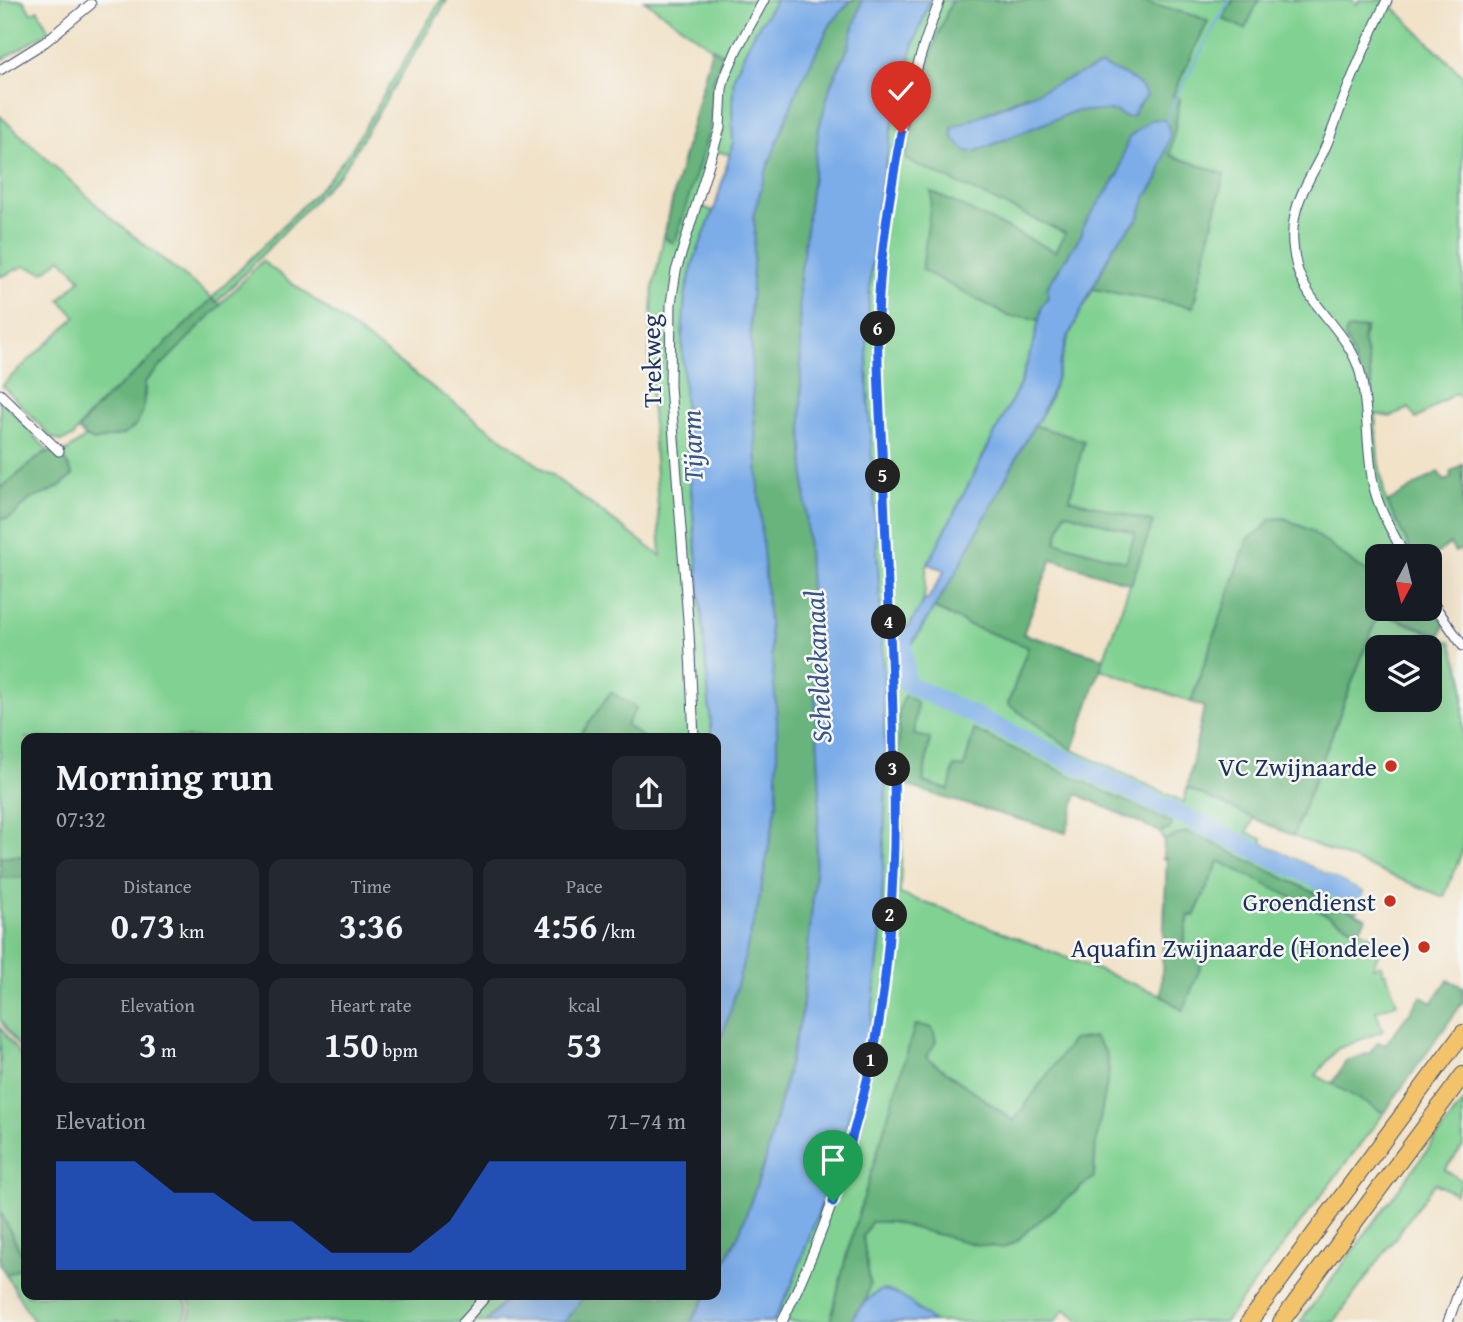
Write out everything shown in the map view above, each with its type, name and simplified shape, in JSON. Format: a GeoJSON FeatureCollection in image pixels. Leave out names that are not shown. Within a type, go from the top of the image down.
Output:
{"type":"FeatureCollection","features":[{"type":"Feature","properties":{"kind":"highway"},"geometry":{"type":"LineString","coordinates":[[1249,1322],[1463,1033]]}},
{"type":"Feature","properties":{"kind":"highway"},"geometry":{"type":"LineString","coordinates":[[1281,1322],[1463,1075]]}},
{"type":"Feature","properties":{"kind":"street","name":"Trekweg"},"geometry":{"type":"LineString","coordinates":[[694,733],[670,386],[671,303],[676,271],[720,128],[724,77],[764,0]]}},
{"type":"Feature","properties":{"kind":"street"},"geometry":{"type":"LineString","coordinates":[[782,1322],[821,1235],[847,1157],[870,1065],[882,995],[892,882],[894,812],[878,356],[879,289],[884,237],[901,133],[921,54],[940,0]]}},
{"type":"Feature","properties":{"kind":"street"},"geometry":{"type":"LineString","coordinates":[[1387,0],[1347,90],[1325,148],[1300,196],[1293,233],[1298,269],[1305,286],[1341,335],[1357,364],[1366,407],[1373,483],[1378,501],[1399,544]]}},
{"type":"Feature","properties":{"kind":"street"},"geometry":{"type":"LineString","coordinates":[[0,70],[46,42],[91,4]]}},
{"type":"Feature","properties":{"kind":"street"},"geometry":{"type":"LineString","coordinates":[[0,394],[59,451]]}},
{"type":"Feature","properties":{"kind":"street"},"geometry":{"type":"LineString","coordinates":[[1442,616],[1463,646]]}},
{"type":"Feature","properties":{"kind":"street"},"geometry":{"type":"LineString","coordinates":[[1448,1322],[1463,1280]]}},
{"type":"Feature","properties":{"kind":"street"},"geometry":{"type":"LineString","coordinates":[[463,1322],[483,1300]]}},
{"type":"Feature","properties":{"kind":"green space"},"geometry":{"type":"Polygon","coordinates":[[[0,0],[23,0],[31,13],[38,10],[49,31],[0,61],[0,0]]]}},
{"type":"Feature","properties":{"kind":"green space"},"geometry":{"type":"Polygon","coordinates":[[[441,0],[447,0],[340,173],[217,302],[212,299],[148,362],[105,398],[85,419],[73,437],[61,441],[52,438],[2,385],[76,317],[60,300],[81,279],[61,258],[44,272],[24,266],[0,277],[0,116],[111,218],[212,298],[326,182],[351,150],[441,0]]]}},
{"type":"Feature","properties":{"kind":"green space"},"geometry":{"type":"Polygon","coordinates":[[[644,0],[776,0],[752,36],[734,76],[733,142],[730,155],[717,151],[701,206],[713,211],[693,263],[685,296],[682,338],[685,419],[711,733],[637,733],[626,725],[611,692],[582,733],[21,733],[21,856],[0,857],[0,518],[12,516],[30,499],[56,489],[73,475],[63,456],[67,451],[86,437],[94,441],[145,396],[145,382],[262,261],[661,556],[649,366],[653,289],[664,236],[668,241],[707,138],[713,105],[713,81],[723,54],[644,0]]]}},
{"type":"Feature","properties":{"kind":"green space"},"geometry":{"type":"Polygon","coordinates":[[[851,0],[862,0],[847,51],[831,84],[819,129],[799,286],[802,425],[820,792],[814,887],[802,1013],[765,1162],[739,1234],[721,1269],[721,1038],[758,905],[777,802],[777,720],[753,402],[750,318],[755,229],[753,217],[765,174],[797,90],[830,25],[851,0]]]}},
{"type":"Feature","properties":{"kind":"green space"},"geometry":{"type":"Polygon","coordinates":[[[930,0],[952,0],[936,40],[920,94],[905,159],[1066,233],[1056,252],[931,192],[1010,316],[1039,320],[1020,384],[928,564],[923,603],[904,639],[913,643],[934,608],[969,625],[1029,647],[1008,704],[1073,750],[1184,802],[1187,788],[1254,818],[1247,833],[1263,839],[1262,843],[1363,892],[1356,913],[1198,836],[1186,832],[1164,840],[1160,832],[1169,829],[974,731],[964,768],[949,790],[923,782],[930,738],[914,735],[917,702],[900,781],[903,813],[900,894],[1161,995],[1183,1011],[1205,953],[1183,944],[1189,915],[1194,916],[1219,861],[1383,942],[1373,967],[1381,965],[1397,1003],[1376,1011],[1383,1031],[1337,1049],[1316,1075],[1384,1113],[1225,1322],[1082,1322],[1065,1309],[1055,1322],[933,1322],[902,1297],[882,1290],[856,1312],[851,1322],[773,1322],[791,1287],[834,1170],[869,1039],[881,934],[886,784],[882,638],[868,390],[869,299],[875,225],[892,126],[914,43],[930,0]]]}},
{"type":"Feature","properties":{"kind":"green space"},"geometry":{"type":"Polygon","coordinates":[[[952,0],[1134,0],[1208,21],[1173,95],[1180,99],[1170,155],[1224,174],[1193,307],[1093,289],[1114,245],[1138,219],[1146,197],[1158,179],[1167,122],[1161,119],[1156,120],[1124,152],[1119,174],[1083,226],[1082,234],[1048,286],[1048,297],[1042,306],[1039,320],[1010,317],[922,270],[932,192],[1056,252],[1065,233],[905,159],[936,40],[952,0]],[[1026,95],[952,128],[953,138],[974,152],[1075,111],[1115,111],[1126,117],[1137,107],[1026,95]]]}},
{"type":"Feature","properties":{"kind":"green space"},"geometry":{"type":"Polygon","coordinates":[[[1134,0],[1233,0],[1223,19],[1244,28],[1259,0],[1352,0],[1357,4],[1359,0],[1396,0],[1393,7],[1463,76],[1463,400],[1455,393],[1416,419],[1409,408],[1391,417],[1375,414],[1378,459],[1385,498],[1408,544],[1365,544],[1365,570],[1310,530],[1265,525],[1248,539],[1191,702],[1100,669],[1152,522],[1069,499],[1083,442],[1034,425],[1045,408],[1069,337],[1093,289],[1193,307],[1224,175],[1170,155],[1180,99],[1173,95],[1208,21],[1134,0]],[[1366,328],[1348,330],[1374,404],[1363,339],[1366,328]]]}},
{"type":"Feature","properties":{"kind":"green space"},"geometry":{"type":"Polygon","coordinates":[[[1233,0],[1259,0],[1245,29],[1223,19],[1233,0]]]}},
{"type":"Feature","properties":{"kind":"green space"},"geometry":{"type":"Polygon","coordinates":[[[712,48],[723,54],[713,81],[713,105],[707,138],[676,239],[672,243],[664,236],[712,48]]]}},
{"type":"Feature","properties":{"kind":"green space"},"geometry":{"type":"Polygon","coordinates":[[[212,299],[221,305],[145,382],[143,411],[136,425],[125,434],[94,441],[78,430],[103,402],[212,299]]]}},
{"type":"Feature","properties":{"kind":"green space"},"geometry":{"type":"Polygon","coordinates":[[[1366,328],[1363,339],[1374,406],[1345,336],[1347,330],[1366,328]]]}},
{"type":"Feature","properties":{"kind":"green space"},"geometry":{"type":"Polygon","coordinates":[[[0,399],[49,452],[0,489],[0,399]]]}},
{"type":"Feature","properties":{"kind":"green space"},"geometry":{"type":"Polygon","coordinates":[[[1034,425],[1084,441],[1070,499],[1153,522],[1131,584],[1052,559],[1023,634],[1104,658],[1073,750],[1008,704],[1028,647],[969,625],[934,608],[955,574],[1034,425]],[[1065,512],[1056,542],[1126,562],[1135,533],[1065,512]]]}},
{"type":"Feature","properties":{"kind":"green space"},"geometry":{"type":"Polygon","coordinates":[[[67,451],[63,456],[73,475],[60,486],[29,500],[7,519],[0,518],[0,489],[43,454],[67,451]]]}},
{"type":"Feature","properties":{"kind":"green space"},"geometry":{"type":"Polygon","coordinates":[[[1463,464],[1463,549],[1455,552],[1450,544],[1442,550],[1442,544],[1408,544],[1387,503],[1438,472],[1445,481],[1452,477],[1450,473],[1463,464]]]}},
{"type":"Feature","properties":{"kind":"green space"},"geometry":{"type":"Polygon","coordinates":[[[1065,512],[1135,533],[1126,563],[1055,542],[1065,512]]]}},
{"type":"Feature","properties":{"kind":"green space"},"geometry":{"type":"Polygon","coordinates":[[[1284,518],[1310,530],[1365,570],[1365,621],[1376,621],[1370,635],[1365,635],[1365,648],[1293,836],[1187,788],[1204,707],[1191,702],[1248,539],[1261,531],[1271,519],[1284,518]]]}},
{"type":"Feature","properties":{"kind":"green space"},"geometry":{"type":"Polygon","coordinates":[[[1442,620],[1445,624],[1441,635],[1403,621],[1442,620]]]}},
{"type":"Feature","properties":{"kind":"green space","name":"VC Zwijnaarde"},"geometry":{"type":"Polygon","coordinates":[[[1376,621],[1401,621],[1434,635],[1370,635],[1376,621]]]}},
{"type":"Feature","properties":{"kind":"green space","name":"VC Zwijnaarde"},"geometry":{"type":"Polygon","coordinates":[[[1442,638],[1451,642],[1463,677],[1463,849],[1444,897],[1293,836],[1365,648],[1365,712],[1442,712],[1442,638]]]}},
{"type":"Feature","properties":{"kind":"green space"},"geometry":{"type":"Polygon","coordinates":[[[611,692],[636,708],[626,725],[637,733],[582,733],[611,692]]]}},
{"type":"Feature","properties":{"kind":"green space"},"geometry":{"type":"Polygon","coordinates":[[[905,695],[917,702],[914,735],[930,738],[923,782],[949,790],[954,766],[964,768],[974,730],[1172,823],[1168,829],[1160,832],[1077,794],[1066,833],[902,784],[898,773],[899,710],[905,695]]]}},
{"type":"Feature","properties":{"kind":"green space"},"geometry":{"type":"Polygon","coordinates":[[[1186,832],[1366,918],[1359,931],[1219,861],[1194,916],[1189,915],[1183,944],[1206,953],[1183,1011],[1161,995],[1167,858],[1163,859],[1164,840],[1186,832]]]}},
{"type":"Feature","properties":{"kind":"green space"},"geometry":{"type":"Polygon","coordinates":[[[21,856],[21,878],[0,878],[0,857],[21,856]]]}},
{"type":"Feature","properties":{"kind":"green space"},"geometry":{"type":"Polygon","coordinates":[[[0,878],[21,878],[21,1050],[0,1020],[0,878]]]}},
{"type":"Feature","properties":{"kind":"green space"},"geometry":{"type":"Polygon","coordinates":[[[1448,980],[1463,987],[1463,1002],[1384,1113],[1332,1084],[1346,1061],[1370,1053],[1378,1042],[1385,1045],[1422,996],[1432,1003],[1448,980]]]}},
{"type":"Feature","properties":{"kind":"green space"},"geometry":{"type":"Polygon","coordinates":[[[915,1025],[933,1029],[936,1042],[926,1057],[1014,1121],[1072,1040],[1094,1037],[1106,1053],[1109,1071],[1096,1142],[1094,1177],[1017,1241],[1003,1248],[974,1244],[890,1222],[871,1222],[863,1237],[870,1284],[865,1301],[851,1322],[830,1322],[846,1257],[915,1025]]]}},
{"type":"Feature","properties":{"kind":"green space"},"geometry":{"type":"Polygon","coordinates":[[[0,1027],[21,1057],[21,1253],[0,1211],[0,1027]]]}},
{"type":"Feature","properties":{"kind":"green space"},"geometry":{"type":"Polygon","coordinates":[[[1463,1102],[1463,1146],[1445,1170],[1463,1181],[1455,1194],[1435,1183],[1334,1322],[1300,1322],[1463,1102]]]}},
{"type":"Feature","properties":{"kind":"green space"},"geometry":{"type":"Polygon","coordinates":[[[0,1211],[21,1253],[21,1268],[6,1275],[0,1263],[0,1211]]]}},
{"type":"Feature","properties":{"kind":"green space"},"geometry":{"type":"Polygon","coordinates":[[[21,1268],[21,1300],[185,1300],[187,1312],[181,1322],[34,1322],[6,1275],[21,1268]]]}},
{"type":"Feature","properties":{"kind":"green space"},"geometry":{"type":"Polygon","coordinates":[[[189,1300],[506,1300],[486,1322],[186,1322],[190,1315],[189,1300]]]}},
{"type":"Feature","properties":{"kind":"green space"},"geometry":{"type":"Polygon","coordinates":[[[581,1300],[704,1300],[691,1322],[564,1322],[581,1300]]]}},
{"type":"Feature","properties":{"kind":"water"},"geometry":{"type":"Polygon","coordinates":[[[776,0],[851,0],[830,25],[797,90],[765,174],[753,217],[755,229],[750,318],[753,402],[777,720],[777,802],[758,905],[721,1038],[721,733],[711,733],[685,419],[682,338],[685,296],[693,263],[716,204],[733,142],[734,76],[752,36],[776,0]]]}},
{"type":"Feature","properties":{"kind":"water","name":"Scheldekanaal"},"geometry":{"type":"Polygon","coordinates":[[[862,0],[930,0],[914,43],[892,127],[875,225],[869,299],[868,390],[882,638],[886,784],[881,934],[869,1039],[834,1170],[791,1287],[773,1322],[691,1322],[704,1300],[721,1300],[721,1269],[739,1234],[765,1162],[802,1013],[820,792],[802,425],[799,286],[819,129],[831,84],[847,51],[862,0]]]}},
{"type":"Feature","properties":{"kind":"water"},"geometry":{"type":"Polygon","coordinates":[[[1101,65],[1127,77],[1144,90],[1147,96],[1133,116],[1126,117],[1115,111],[1075,111],[974,152],[966,151],[953,138],[952,128],[1101,65]]]}},
{"type":"Feature","properties":{"kind":"water"},"geometry":{"type":"Polygon","coordinates":[[[1161,119],[1167,122],[1170,135],[1158,179],[1146,197],[1138,219],[1114,245],[1066,341],[1054,386],[1039,420],[955,574],[912,643],[903,639],[903,630],[909,626],[924,601],[928,599],[945,570],[928,564],[1020,384],[1035,339],[1042,306],[1048,297],[1048,286],[1082,234],[1083,226],[1119,174],[1129,137],[1151,120],[1161,119]]]}},
{"type":"Feature","properties":{"kind":"water"},"geometry":{"type":"Polygon","coordinates":[[[882,1290],[903,1298],[933,1322],[851,1322],[864,1303],[882,1290]]]}},
{"type":"Feature","properties":{"kind":"water"},"geometry":{"type":"Polygon","coordinates":[[[506,1300],[581,1300],[564,1322],[486,1322],[506,1300]]]}},
{"type":"Feature","properties":{"kind":"waterway"},"geometry":{"type":"LineString","coordinates":[[1167,122],[1173,103],[1229,0]]}},
{"type":"Feature","properties":{"kind":"waterway","name":"Tijarm"},"geometry":{"type":"LineString","coordinates":[[734,220],[755,135]]}},
{"type":"Feature","properties":{"kind":"waterway"},"geometry":{"type":"LineString","coordinates":[[900,639],[903,639],[906,683],[1354,897]]}},
{"type":"Feature","properties":{"kind":"place","name":"VC Zwijnaarde"},"geometry":{"type":"Point","coordinates":[1391,766]}},
{"type":"Feature","properties":{"kind":"place","name":"Groendienst"},"geometry":{"type":"Point","coordinates":[1390,901]}},
{"type":"Feature","properties":{"kind":"place","name":"Aquafin Zwijnaarde (Hondelee)"},"geometry":{"type":"Point","coordinates":[1424,947]}},
{"type":"Feature","properties":{"kind":"route"},"geometry":{"type":"LineString","coordinates":[[833,1202],[861,1107],[875,1044],[883,988],[892,882],[892,720],[878,324],[884,237],[901,133]]}}]}
